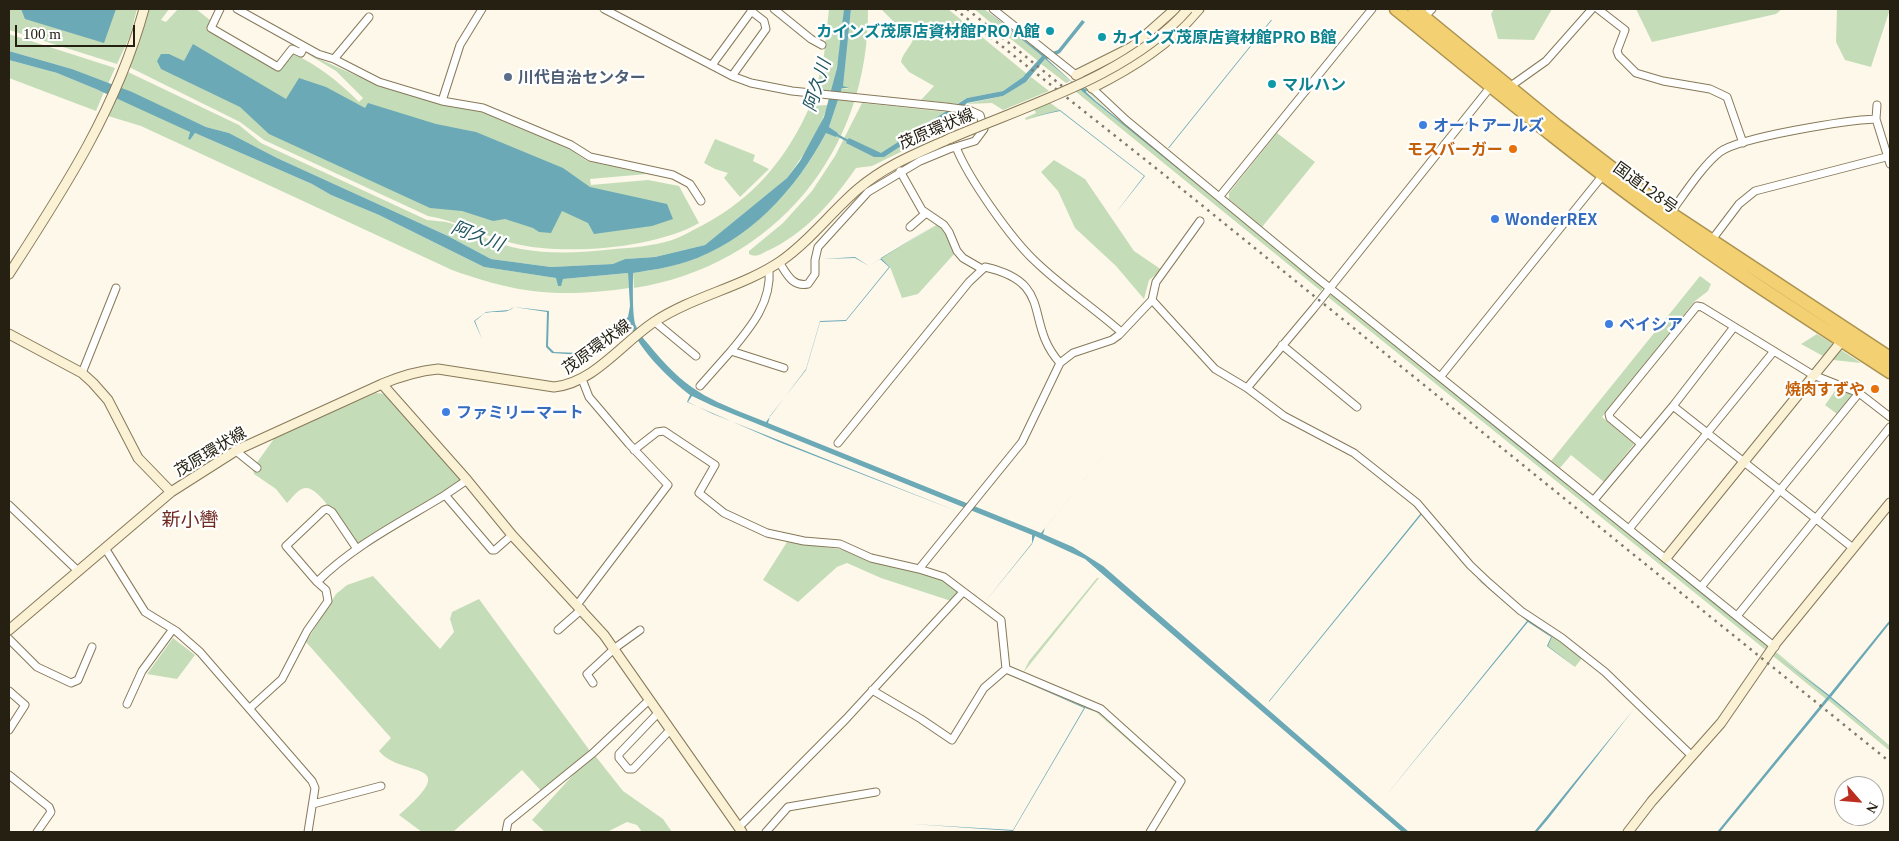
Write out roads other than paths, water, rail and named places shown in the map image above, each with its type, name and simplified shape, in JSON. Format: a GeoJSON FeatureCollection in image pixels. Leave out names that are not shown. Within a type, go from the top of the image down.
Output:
{"type":"FeatureCollection","features":[{"type":"Feature","properties":{"kind":"highway","name":"国道128号"},"geometry":{"type":"LineString","coordinates":[[1396,9],[1495,82]]}},
{"type":"Feature","properties":{"kind":"highway","name":"国道128号"},"geometry":{"type":"LineString","coordinates":[[1414,9],[1428,13],[1495,82],[1603,176],[1845,336],[1890,358]]}},
{"type":"Feature","properties":{"kind":"highway","name":"国道128号"},"geometry":{"type":"LineString","coordinates":[[1505,91],[1667,217],[1711,241],[1845,336],[1890,372]]}},
{"type":"Feature","properties":{"kind":"street"},"geometry":{"type":"LineString","coordinates":[[9,274],[75,171],[123,71],[144,9]]}},
{"type":"Feature","properties":{"kind":"street"},"geometry":{"type":"LineString","coordinates":[[220,9],[211,28],[278,67],[292,49],[300,53],[304,46]]}},
{"type":"Feature","properties":{"kind":"street"},"geometry":{"type":"LineString","coordinates":[[237,9],[249,11],[304,46],[379,82],[442,101],[483,108],[571,145],[590,157],[673,175],[690,184],[701,201]]}},
{"type":"Feature","properties":{"kind":"street"},"geometry":{"type":"LineString","coordinates":[[442,101],[460,45],[482,9]]}},
{"type":"Feature","properties":{"kind":"street"},"geometry":{"type":"LineString","coordinates":[[604,9],[732,76],[751,83],[814,94],[946,107],[976,113],[984,124],[982,134],[975,141],[900,171],[864,196],[822,241],[815,254],[815,274],[808,284],[797,284],[792,281],[779,262]]}},
{"type":"Feature","properties":{"kind":"street"},"geometry":{"type":"LineString","coordinates":[[774,9],[811,38],[822,44]]}},
{"type":"Feature","properties":{"kind":"street"},"geometry":{"type":"LineString","coordinates":[[1076,75],[1132,47],[1175,9]]}},
{"type":"Feature","properties":{"kind":"street","name":"茂原環状線"},"geometry":{"type":"LineString","coordinates":[[9,630],[172,492],[236,451],[406,374],[438,369],[554,387],[569,386],[582,379],[654,322],[779,262],[811,236],[870,179],[898,161],[1089,80],[1120,64],[1159,37],[1188,9]]}},
{"type":"Feature","properties":{"kind":"street"},"geometry":{"type":"LineString","coordinates":[[1092,88],[1149,56],[1175,35],[1199,9]]}},
{"type":"Feature","properties":{"kind":"street"},"geometry":{"type":"LineString","coordinates":[[1220,196],[1372,9]]}},
{"type":"Feature","properties":{"kind":"street"},"geometry":{"type":"LineString","coordinates":[[1505,91],[1546,62],[1592,9]]}},
{"type":"Feature","properties":{"kind":"street"},"geometry":{"type":"LineString","coordinates":[[1598,9],[1625,30],[1617,50],[1619,56],[1636,73],[1662,81],[1710,90],[1727,97],[1743,143]]}},
{"type":"Feature","properties":{"kind":"street"},"geometry":{"type":"LineString","coordinates":[[712,65],[752,10],[764,21],[766,29],[732,76]]}},
{"type":"Feature","properties":{"kind":"street"},"geometry":{"type":"LineString","coordinates":[[997,10],[1092,88],[1126,120],[1775,647]]}},
{"type":"Feature","properties":{"kind":"street"},"geometry":{"type":"LineString","coordinates":[[334,59],[368,17]]}},
{"type":"Feature","properties":{"kind":"street"},"geometry":{"type":"LineString","coordinates":[[1247,388],[1495,82]]}},
{"type":"Feature","properties":{"kind":"street"},"geometry":{"type":"LineString","coordinates":[[1877,105],[1876,119],[1890,164]]}},
{"type":"Feature","properties":{"kind":"street"},"geometry":{"type":"LineString","coordinates":[[1667,217],[1713,158],[1724,149],[1743,143],[1851,120],[1876,119]]}},
{"type":"Feature","properties":{"kind":"street"},"geometry":{"type":"LineString","coordinates":[[956,147],[963,165],[1012,234],[1035,262],[1121,332]]}},
{"type":"Feature","properties":{"kind":"street"},"geometry":{"type":"LineString","coordinates":[[1711,241],[1739,204],[1755,191],[1889,156]]}},
{"type":"Feature","properties":{"kind":"street"},"geometry":{"type":"LineString","coordinates":[[900,171],[926,213],[944,225],[949,232],[956,251],[963,258],[982,269]]}},
{"type":"Feature","properties":{"kind":"street"},"geometry":{"type":"LineString","coordinates":[[1441,376],[1603,176]]}},
{"type":"Feature","properties":{"kind":"street"},"geometry":{"type":"LineString","coordinates":[[910,227],[926,213]]}},
{"type":"Feature","properties":{"kind":"street"},"geometry":{"type":"LineString","coordinates":[[919,569],[1022,442],[1060,363],[1074,353],[1112,340],[1121,332],[1152,300],[1156,282],[1200,221]]}},
{"type":"Feature","properties":{"kind":"street"},"geometry":{"type":"LineString","coordinates":[[838,443],[969,282],[985,267],[1009,273],[1031,292],[1050,350],[1060,363]]}},
{"type":"Feature","properties":{"kind":"street"},"geometry":{"type":"LineString","coordinates":[[700,386],[760,314],[769,276],[768,268]]}},
{"type":"Feature","properties":{"kind":"street"},"geometry":{"type":"LineString","coordinates":[[82,373],[116,288]]}},
{"type":"Feature","properties":{"kind":"street"},"geometry":{"type":"LineString","coordinates":[[1152,300],[1215,368],[1247,388],[1284,416],[1316,431],[1359,456],[1420,506],[1473,568],[1521,611],[1562,638],[1605,672],[1692,756]]}},
{"type":"Feature","properties":{"kind":"street"},"geometry":{"type":"LineString","coordinates":[[1640,443],[1608,416],[1697,306],[1814,375],[1859,393],[1890,417]]}},
{"type":"Feature","properties":{"kind":"street"},"geometry":{"type":"LineString","coordinates":[[654,322],[696,356]]}},
{"type":"Feature","properties":{"kind":"street"},"geometry":{"type":"LineString","coordinates":[[1594,500],[1673,406],[1734,327]]}},
{"type":"Feature","properties":{"kind":"street"},"geometry":{"type":"LineString","coordinates":[[9,334],[82,373],[108,400],[138,458],[172,492]]}},
{"type":"Feature","properties":{"kind":"street"},"geometry":{"type":"LineString","coordinates":[[1666,558],[1845,336]]}},
{"type":"Feature","properties":{"kind":"street"},"geometry":{"type":"LineString","coordinates":[[1282,345],[1357,407]]}},
{"type":"Feature","properties":{"kind":"street"},"geometry":{"type":"LineString","coordinates":[[731,351],[784,368]]}},
{"type":"Feature","properties":{"kind":"street"},"geometry":{"type":"LineString","coordinates":[[1629,529],[1774,351]]}},
{"type":"Feature","properties":{"kind":"street"},"geometry":{"type":"LineString","coordinates":[[558,630],[580,607],[668,485],[634,450],[589,397],[582,379]]}},
{"type":"Feature","properties":{"kind":"street"},"geometry":{"type":"LineString","coordinates":[[382,384],[467,480],[512,535],[580,607],[615,648],[649,700],[741,830],[963,592]]}},
{"type":"Feature","properties":{"kind":"street"},"geometry":{"type":"LineString","coordinates":[[1702,587],[1859,393]]}},
{"type":"Feature","properties":{"kind":"street"},"geometry":{"type":"LineString","coordinates":[[1673,406],[1745,460],[1853,548]]}},
{"type":"Feature","properties":{"kind":"street"},"geometry":{"type":"LineString","coordinates":[[1737,616],[1890,427]]}},
{"type":"Feature","properties":{"kind":"street"},"geometry":{"type":"LineString","coordinates":[[634,450],[658,432],[664,431],[715,465],[699,493],[724,512],[766,533],[804,541],[846,546],[871,558],[940,574],[1002,622],[1006,669]]}},
{"type":"Feature","properties":{"kind":"street"},"geometry":{"type":"LineString","coordinates":[[236,451],[257,468]]}},
{"type":"Feature","properties":{"kind":"street"},"geometry":{"type":"LineString","coordinates":[[317,582],[357,549],[445,496],[467,480]]}},
{"type":"Feature","properties":{"kind":"street"},"geometry":{"type":"LineString","coordinates":[[445,496],[492,550],[495,550],[512,535]]}},
{"type":"Feature","properties":{"kind":"street"},"geometry":{"type":"LineString","coordinates":[[1628,832],[1648,805],[1727,715],[1775,647],[1890,503]]}},
{"type":"Feature","properties":{"kind":"street"},"geometry":{"type":"LineString","coordinates":[[9,505],[78,571]]}},
{"type":"Feature","properties":{"kind":"street"},"geometry":{"type":"LineString","coordinates":[[250,708],[282,679],[307,631],[328,601],[326,590],[286,546],[327,509],[332,512],[357,549]]}},
{"type":"Feature","properties":{"kind":"street"},"geometry":{"type":"LineString","coordinates":[[105,548],[145,612],[173,629],[200,652],[312,781],[315,788],[308,832]]}},
{"type":"Feature","properties":{"kind":"street"},"geometry":{"type":"LineString","coordinates":[[127,704],[142,671],[173,629]]}},
{"type":"Feature","properties":{"kind":"street"},"geometry":{"type":"LineString","coordinates":[[593,683],[587,674],[615,648],[640,630]]}},
{"type":"Feature","properties":{"kind":"street"},"geometry":{"type":"LineString","coordinates":[[9,639],[38,666],[71,683],[78,680],[92,647]]}},
{"type":"Feature","properties":{"kind":"street"},"geometry":{"type":"LineString","coordinates":[[872,690],[952,740],[984,688],[1006,669]]}},
{"type":"Feature","properties":{"kind":"street"},"geometry":{"type":"LineString","coordinates":[[1006,669],[1101,709],[1181,781],[1150,832]]}},
{"type":"Feature","properties":{"kind":"street"},"geometry":{"type":"LineString","coordinates":[[9,691],[25,706],[9,730]]}},
{"type":"Feature","properties":{"kind":"street"},"geometry":{"type":"LineString","coordinates":[[506,832],[508,822],[593,753],[649,700]]}},
{"type":"Feature","properties":{"kind":"street"},"geometry":{"type":"LineString","coordinates":[[658,713],[619,754],[619,758],[628,768],[633,769],[670,730]]}},
{"type":"Feature","properties":{"kind":"street"},"geometry":{"type":"LineString","coordinates":[[9,775],[49,807],[50,817],[37,832]]}},
{"type":"Feature","properties":{"kind":"street"},"geometry":{"type":"LineString","coordinates":[[313,804],[381,786]]}},
{"type":"Feature","properties":{"kind":"street"},"geometry":{"type":"LineString","coordinates":[[766,832],[788,807],[876,792]]}},
{"type":"Feature","properties":{"kind":"water"},"geometry":{"type":"Polygon","coordinates":[[[21,9],[116,9],[104,43],[25,19],[21,9]]]}},
{"type":"Feature","properties":{"kind":"water"},"geometry":{"type":"Polygon","coordinates":[[[844,9],[851,9],[843,86],[849,88],[842,88],[829,127],[838,133],[836,137],[826,133],[814,154],[785,194],[750,227],[730,241],[709,253],[686,262],[633,273],[634,316],[639,333],[667,366],[680,378],[717,402],[766,422],[770,417],[768,423],[1041,533],[1045,528],[1043,534],[1073,547],[1103,566],[1409,832],[1402,832],[1085,559],[1035,536],[1032,544],[984,603],[1032,543],[1032,535],[692,396],[688,402],[698,407],[687,402],[690,395],[663,371],[645,350],[637,340],[629,320],[582,355],[552,353],[546,347],[547,312],[514,307],[549,311],[548,346],[554,352],[581,353],[628,317],[630,306],[628,273],[563,279],[561,286],[558,286],[556,278],[484,267],[379,215],[195,133],[190,140],[188,139],[190,132],[96,89],[57,73],[9,60],[9,51],[72,69],[132,92],[206,127],[229,133],[277,158],[448,236],[491,259],[551,267],[613,264],[625,259],[655,257],[705,245],[787,178],[800,161],[824,117],[837,68],[844,9]]]}},
{"type":"Feature","properties":{"kind":"water"},"geometry":{"type":"Polygon","coordinates":[[[984,9],[1044,55],[1058,50],[1082,20],[1085,22],[1060,53],[1047,59],[1071,81],[1087,90],[1086,92],[1097,102],[1322,285],[1096,103],[1045,59],[1026,82],[1003,96],[967,103],[954,116],[944,118],[884,157],[874,157],[846,143],[849,138],[881,153],[967,98],[1003,91],[1023,77],[1042,56],[984,9]]]}},
{"type":"Feature","properties":{"kind":"water"},"geometry":{"type":"Polygon","coordinates":[[[1271,20],[1272,20],[1168,148],[1271,20]]]}},
{"type":"Feature","properties":{"kind":"water"},"geometry":{"type":"Polygon","coordinates":[[[193,44],[286,99],[299,78],[326,87],[365,108],[368,103],[436,124],[476,132],[563,168],[590,187],[667,204],[673,219],[652,226],[594,234],[588,223],[562,211],[551,233],[539,232],[533,228],[505,219],[493,221],[462,211],[430,208],[269,134],[240,107],[161,69],[157,61],[161,54],[169,54],[184,61],[193,44]]]}},
{"type":"Feature","properties":{"kind":"water"},"geometry":{"type":"Polygon","coordinates":[[[1060,110],[1145,176],[1114,215],[1144,176],[1060,111],[1032,117],[1060,110]]]}},
{"type":"Feature","properties":{"kind":"water"},"geometry":{"type":"Polygon","coordinates":[[[855,257],[869,266],[855,258],[822,259],[855,257]]]}},
{"type":"Feature","properties":{"kind":"water"},"geometry":{"type":"Polygon","coordinates":[[[881,258],[890,267],[846,321],[820,322],[806,370],[785,397],[806,369],[820,321],[846,320],[889,267],[881,258]]]}},
{"type":"Feature","properties":{"kind":"water"},"geometry":{"type":"Polygon","coordinates":[[[1333,294],[1550,470],[1332,295],[1333,294]]]}},
{"type":"Feature","properties":{"kind":"water"},"geometry":{"type":"Polygon","coordinates":[[[514,307],[508,311],[504,312],[485,313],[475,321],[482,339],[474,321],[486,312],[509,310],[514,307]]]}},
{"type":"Feature","properties":{"kind":"water"},"geometry":{"type":"Polygon","coordinates":[[[732,422],[959,512],[779,442],[732,422]]]}},
{"type":"Feature","properties":{"kind":"water"},"geometry":{"type":"Polygon","coordinates":[[[1553,474],[1575,489],[1767,647],[1575,491],[1553,474]]]}},
{"type":"Feature","properties":{"kind":"water"},"geometry":{"type":"Polygon","coordinates":[[[1422,514],[1269,702],[1269,701],[1422,514]]]}},
{"type":"Feature","properties":{"kind":"water"},"geometry":{"type":"Polygon","coordinates":[[[1476,578],[1552,637],[1548,646],[1575,667],[1547,646],[1551,637],[1528,622],[1384,798],[1527,621],[1476,578]]]}},
{"type":"Feature","properties":{"kind":"water"},"geometry":{"type":"Polygon","coordinates":[[[1890,620],[1890,623],[1831,697],[1890,746],[1830,698],[1720,832],[1717,832],[1828,696],[1777,656],[1829,695],[1890,620]]]}},
{"type":"Feature","properties":{"kind":"water"},"geometry":{"type":"Polygon","coordinates":[[[1007,674],[1096,712],[1085,708],[1013,831],[912,824],[1013,830],[1084,708],[1007,674]]]}},
{"type":"Feature","properties":{"kind":"water"},"geometry":{"type":"Polygon","coordinates":[[[1634,709],[1548,819],[1537,832],[1534,832],[1634,709]]]}},
{"type":"Feature","properties":{"kind":"waterway"},"geometry":{"type":"LineString","coordinates":[[835,134],[850,142]]}},
{"type":"Feature","properties":{"kind":"railway"},"geometry":{"type":"LineString","coordinates":[[955,9],[1162,173],[1890,762]]}},
{"type":"Feature","properties":{"kind":"railway"},"geometry":{"type":"LineString","coordinates":[[967,9],[1062,86]]}},
{"type":"Feature","properties":{"kind":"place","name":"カインズ茂原店資材館PRO A館"},"geometry":{"type":"Point","coordinates":[1050,31]}},
{"type":"Feature","properties":{"kind":"place","name":"カインズ茂原店資材館PRO B館"},"geometry":{"type":"Point","coordinates":[1102,37]}},
{"type":"Feature","properties":{"kind":"place","name":"川代自治センター"},"geometry":{"type":"Point","coordinates":[508,77]}},
{"type":"Feature","properties":{"kind":"place","name":"マルハン"},"geometry":{"type":"Point","coordinates":[1272,84]}},
{"type":"Feature","properties":{"kind":"place","name":"オートアールズ"},"geometry":{"type":"Point","coordinates":[1423,125]}},
{"type":"Feature","properties":{"kind":"place","name":"モスバーガー"},"geometry":{"type":"Point","coordinates":[1513,149]}},
{"type":"Feature","properties":{"kind":"place","name":"WonderREX"},"geometry":{"type":"Point","coordinates":[1495,219]}},
{"type":"Feature","properties":{"kind":"place","name":"ベイシア"},"geometry":{"type":"Point","coordinates":[1609,324]}},
{"type":"Feature","properties":{"kind":"place","name":"焼肉すずや"},"geometry":{"type":"Point","coordinates":[1875,389]}},
{"type":"Feature","properties":{"kind":"place","name":"ファミリーマート"},"geometry":{"type":"Point","coordinates":[446,412]}},
{"type":"Feature","properties":{"kind":"district","name":"新小轡"},"geometry":{"type":"Point","coordinates":[190,519]}},
{"type":"Feature","properties":{"kind":"water label","name":"阿久川"},"geometry":{"type":"Point","coordinates":[816,85]}},
{"type":"Feature","properties":{"kind":"water label","name":"阿久川"},"geometry":{"type":"Point","coordinates":[478,235]}}]}
